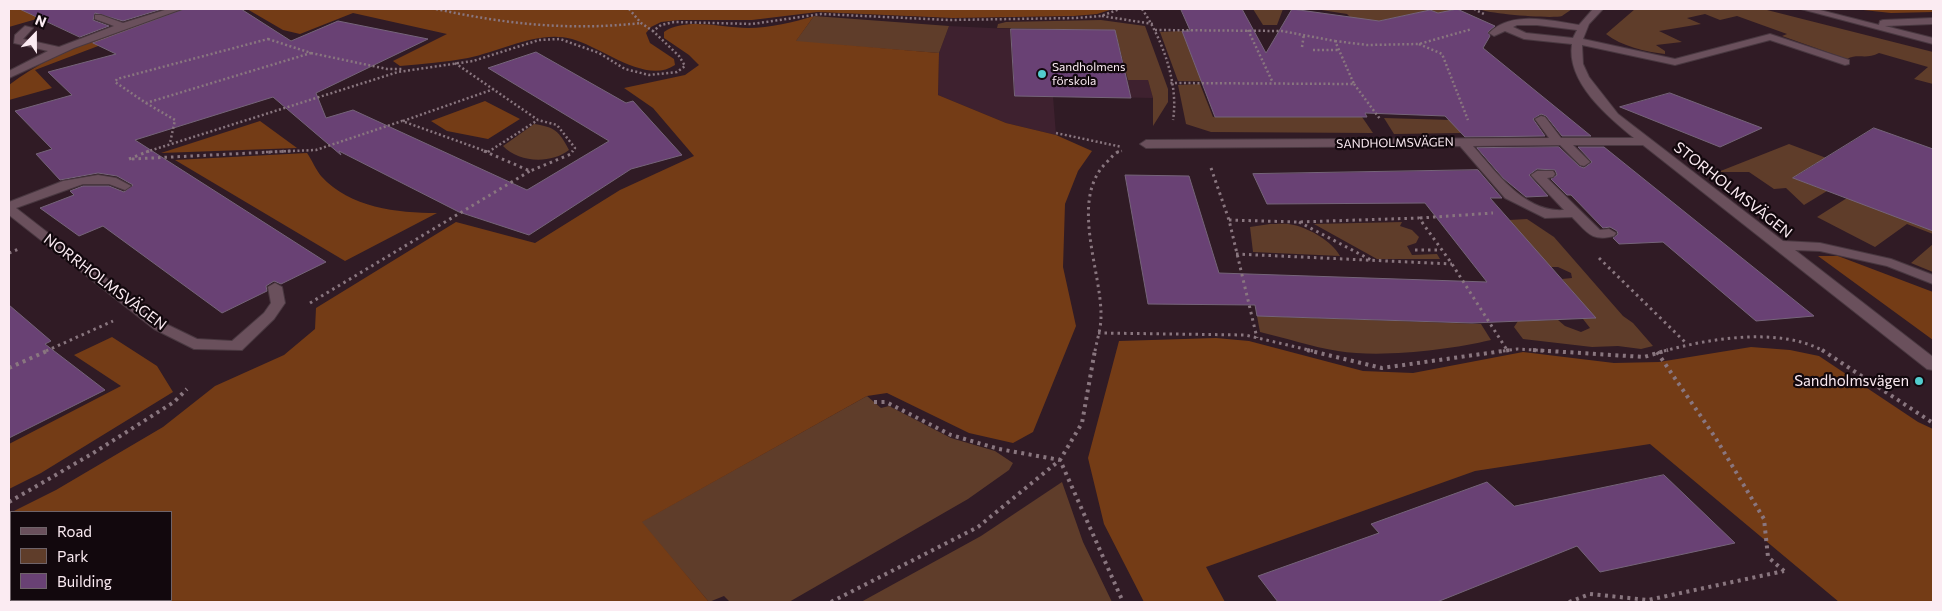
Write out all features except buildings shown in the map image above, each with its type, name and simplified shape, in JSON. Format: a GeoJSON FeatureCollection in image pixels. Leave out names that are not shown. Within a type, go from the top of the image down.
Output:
{"type":"FeatureCollection","features":[{"type":"Feature","properties":{"kind":"street"},"geometry":{"type":"LineString","coordinates":[[9,75],[58,49],[177,9]]}},
{"type":"Feature","properties":{"kind":"street","name":"STORHOLMSVÄGEN"},"geometry":{"type":"LineString","coordinates":[[1598,9],[1586,19],[1580,28],[1576,41],[1576,54],[1580,71],[1591,90],[1614,116],[1933,365]]}},
{"type":"Feature","properties":{"kind":"street"},"geometry":{"type":"LineString","coordinates":[[1806,9],[1933,41]]}},
{"type":"Feature","properties":{"kind":"street"},"geometry":{"type":"LineString","coordinates":[[98,17],[122,26]]}},
{"type":"Feature","properties":{"kind":"street"},"geometry":{"type":"LineString","coordinates":[[1494,34],[1507,28],[1510,23],[1523,21],[1580,28]]}},
{"type":"Feature","properties":{"kind":"street"},"geometry":{"type":"LineString","coordinates":[[1866,23],[1933,21]]}},
{"type":"Feature","properties":{"kind":"street"},"geometry":{"type":"LineString","coordinates":[[28,28],[20,35],[18,41],[37,47],[58,49]]}},
{"type":"Feature","properties":{"kind":"street"},"geometry":{"type":"LineString","coordinates":[[1507,28],[1524,36],[1576,41],[1675,62],[1770,37],[1845,62]]}},
{"type":"Feature","properties":{"kind":"street"},"geometry":{"type":"LineString","coordinates":[[1541,119],[1560,142],[1584,162]]}},
{"type":"Feature","properties":{"kind":"street","name":"SANDHOLMSVÄGEN"},"geometry":{"type":"LineString","coordinates":[[1146,144],[1245,145],[1644,141]]}},
{"type":"Feature","properties":{"kind":"street"},"geometry":{"type":"LineString","coordinates":[[1463,142],[1510,195],[1550,215],[1575,213]]}},
{"type":"Feature","properties":{"kind":"street"},"geometry":{"type":"LineString","coordinates":[[1549,174],[1538,174],[1597,234],[1609,233]]}},
{"type":"Feature","properties":{"kind":"street"},"geometry":{"type":"LineString","coordinates":[[9,208],[93,178],[114,179],[126,186]]}},
{"type":"Feature","properties":{"kind":"street","name":"NORRHOLMSVÄGEN"},"geometry":{"type":"LineString","coordinates":[[9,208],[159,326],[194,344],[236,346],[269,316],[278,303],[275,287]]}},
{"type":"Feature","properties":{"kind":"street"},"geometry":{"type":"LineString","coordinates":[[1778,245],[1820,247],[1891,263],[1933,280]]}},
{"type":"Feature","properties":{"kind":"path"},"geometry":{"type":"LineString","coordinates":[[436,9],[478,19],[534,28],[602,28],[641,23]]}},
{"type":"Feature","properties":{"kind":"path"},"geometry":{"type":"LineString","coordinates":[[494,89],[316,150],[128,159],[170,143],[406,70],[473,62],[539,40],[560,39],[599,53],[625,69],[649,75],[677,72],[684,66],[682,59],[641,23],[629,9]]}},
{"type":"Feature","properties":{"kind":"path"},"geometry":{"type":"LineString","coordinates":[[1102,16],[1120,9]]}},
{"type":"Feature","properties":{"kind":"path"},"geometry":{"type":"LineString","coordinates":[[1142,9],[1153,24],[1175,100],[1175,119],[1168,125]]}},
{"type":"Feature","properties":{"kind":"path"},"geometry":{"type":"LineString","coordinates":[[653,32],[661,25],[674,22],[752,24],[821,14],[949,20],[1102,16],[1153,24]]}},
{"type":"Feature","properties":{"kind":"path"},"geometry":{"type":"LineString","coordinates":[[1155,30],[1282,31],[1368,45],[1419,44],[1479,27]]}},
{"type":"Feature","properties":{"kind":"path"},"geometry":{"type":"LineString","coordinates":[[1248,30],[1273,82]]}},
{"type":"Feature","properties":{"kind":"path"},"geometry":{"type":"LineString","coordinates":[[1302,47],[1304,34]]}},
{"type":"Feature","properties":{"kind":"path"},"geometry":{"type":"LineString","coordinates":[[170,143],[175,120],[115,82],[117,79],[268,39],[312,53],[388,69],[406,70]]}},
{"type":"Feature","properties":{"kind":"path"},"geometry":{"type":"LineString","coordinates":[[1335,41],[1354,84],[1381,122]]}},
{"type":"Feature","properties":{"kind":"path"},"geometry":{"type":"LineString","coordinates":[[1419,44],[1442,54],[1471,128]]}},
{"type":"Feature","properties":{"kind":"path"},"geometry":{"type":"LineString","coordinates":[[1313,50],[1338,50]]}},
{"type":"Feature","properties":{"kind":"path"},"geometry":{"type":"LineString","coordinates":[[146,103],[312,53]]}},
{"type":"Feature","properties":{"kind":"path"},"geometry":{"type":"LineString","coordinates":[[310,303],[530,171],[571,154],[575,148],[557,125],[538,120],[455,63]]}},
{"type":"Feature","properties":{"kind":"path"},"geometry":{"type":"LineString","coordinates":[[1170,83],[1273,82],[1354,84]]}},
{"type":"Feature","properties":{"kind":"path"},"geometry":{"type":"LineString","coordinates":[[488,152],[538,120]]}},
{"type":"Feature","properties":{"kind":"path"},"geometry":{"type":"LineString","coordinates":[[402,121],[488,152],[530,171]]}},
{"type":"Feature","properties":{"kind":"path"},"geometry":{"type":"LineString","coordinates":[[1056,133],[1130,148]]}},
{"type":"Feature","properties":{"kind":"path"},"geometry":{"type":"LineString","coordinates":[[831,602],[978,527],[1060,460],[1082,423],[1101,317],[1088,229],[1088,210],[1094,181],[1100,169],[1117,152],[1124,150]]}},
{"type":"Feature","properties":{"kind":"path"},"geometry":{"type":"LineString","coordinates":[[1210,165],[1229,220],[1257,338]]}},
{"type":"Feature","properties":{"kind":"path"},"geometry":{"type":"LineString","coordinates":[[1229,220],[1298,222],[1419,218],[1489,213]]}},
{"type":"Feature","properties":{"kind":"path"},"geometry":{"type":"LineString","coordinates":[[1419,218],[1452,264],[1507,350]]}},
{"type":"Feature","properties":{"kind":"path"},"geometry":{"type":"LineString","coordinates":[[1298,222],[1375,262]]}},
{"type":"Feature","properties":{"kind":"path"},"geometry":{"type":"LineString","coordinates":[[1415,250],[1441,250]]}},
{"type":"Feature","properties":{"kind":"path"},"geometry":{"type":"LineString","coordinates":[[1236,254],[1375,262],[1452,264]]}},
{"type":"Feature","properties":{"kind":"path"},"geometry":{"type":"LineString","coordinates":[[1598,257],[1686,343]]}},
{"type":"Feature","properties":{"kind":"path"},"geometry":{"type":"LineString","coordinates":[[9,368],[116,320]]}},
{"type":"Feature","properties":{"kind":"path"},"geometry":{"type":"LineString","coordinates":[[1098,333],[1245,335],[1382,368],[1422,364],[1507,350],[1644,357],[1686,343],[1774,337],[1809,343],[1836,358],[1933,423]]}},
{"type":"Feature","properties":{"kind":"path"},"geometry":{"type":"LineString","coordinates":[[1569,602],[1590,594],[1648,600],[1784,571],[1768,557],[1764,519],[1742,479],[1657,352]]}},
{"type":"Feature","properties":{"kind":"path"},"geometry":{"type":"LineString","coordinates":[[9,502],[157,413],[174,402],[187,389]]}},
{"type":"Feature","properties":{"kind":"path"},"geometry":{"type":"LineString","coordinates":[[874,402],[886,402],[951,435],[999,449],[1060,460]]}},
{"type":"Feature","properties":{"kind":"path"},"geometry":{"type":"LineString","coordinates":[[1060,460],[1123,602]]}},
{"type":"Feature","properties":{"kind":"path"},"geometry":{"type":"LineString","coordinates":[[1668,597],[1673,602]]}},
{"type":"Feature","properties":{"kind":"shaded area"},"geometry":{"type":"Polygon","coordinates":[[[9,9],[21,9],[40,18],[9,27],[9,9]]]}},
{"type":"Feature","properties":{"kind":"shaded area"},"geometry":{"type":"Polygon","coordinates":[[[189,9],[223,9],[106,43],[35,70],[52,88],[9,100],[9,85],[51,59],[96,39],[189,9]]]}},
{"type":"Feature","properties":{"kind":"shaded area"},"geometry":{"type":"Polygon","coordinates":[[[247,9],[1113,9],[1097,14],[1074,16],[953,18],[818,12],[752,20],[679,20],[661,22],[651,27],[646,33],[650,43],[674,59],[675,65],[663,70],[651,70],[638,68],[584,43],[559,37],[546,37],[520,42],[468,58],[400,66],[393,61],[447,34],[353,13],[300,34],[283,30],[247,9]]]}},
{"type":"Feature","properties":{"kind":"shaded area"},"geometry":{"type":"Polygon","coordinates":[[[1854,9],[1933,9],[1933,12],[1891,13],[1854,9]]]}},
{"type":"Feature","properties":{"kind":"shaded area"},"geometry":{"type":"Polygon","coordinates":[[[814,16],[796,41],[939,53],[938,95],[1006,123],[1056,135],[1092,151],[1078,171],[1065,204],[1063,267],[1076,326],[1033,432],[1013,443],[969,433],[887,393],[867,396],[642,522],[709,602],[9,602],[10,514],[10,601],[172,601],[172,511],[14,511],[56,490],[163,427],[215,386],[284,355],[315,329],[316,308],[456,222],[535,243],[620,190],[694,156],[653,108],[624,88],[685,75],[699,65],[689,55],[664,38],[664,32],[683,25],[693,24],[748,28],[790,22],[814,16]]]}},
{"type":"Feature","properties":{"kind":"shaded area","name":"Sandholmens förskola"},"geometry":{"type":"Polygon","coordinates":[[[949,26],[1011,29],[1115,30],[1140,51],[1153,98],[1053,96],[1056,135],[1006,123],[938,95],[939,53],[949,26]]]}},
{"type":"Feature","properties":{"kind":"shaded area"},"geometry":{"type":"Polygon","coordinates":[[[485,101],[520,119],[488,139],[447,131],[431,121],[485,101]]]}},
{"type":"Feature","properties":{"kind":"shaded area"},"geometry":{"type":"Polygon","coordinates":[[[260,121],[297,148],[161,153],[260,121]]]}},
{"type":"Feature","properties":{"kind":"shaded area"},"geometry":{"type":"Polygon","coordinates":[[[307,153],[321,176],[333,187],[360,202],[390,210],[437,213],[345,261],[175,160],[307,153]]]}},
{"type":"Feature","properties":{"kind":"shaded area"},"geometry":{"type":"Polygon","coordinates":[[[1818,256],[1838,256],[1933,292],[1933,340],[1818,256]]]}},
{"type":"Feature","properties":{"kind":"shaded area"},"geometry":{"type":"Polygon","coordinates":[[[112,337],[157,366],[173,392],[41,473],[9,489],[9,444],[121,386],[74,355],[112,337]]]}},
{"type":"Feature","properties":{"kind":"shaded area"},"geometry":{"type":"Polygon","coordinates":[[[1216,338],[1249,341],[1363,371],[1413,373],[1523,352],[1614,363],[1659,362],[1751,347],[1790,350],[1819,356],[1918,422],[1933,429],[1933,602],[1839,602],[1650,444],[1475,471],[1206,567],[1225,602],[1144,602],[1104,524],[1088,458],[1119,341],[1216,338]]]}},
{"type":"Feature","properties":{"kind":"green space"},"geometry":{"type":"Polygon","coordinates":[[[1253,9],[1283,9],[1277,25],[1263,25],[1253,9]]]}},
{"type":"Feature","properties":{"kind":"green space"},"geometry":{"type":"Polygon","coordinates":[[[1315,9],[1457,9],[1438,13],[1430,10],[1383,20],[1343,32],[1350,17],[1347,14],[1315,9]]]}},
{"type":"Feature","properties":{"kind":"green space"},"geometry":{"type":"Polygon","coordinates":[[[1479,9],[1572,9],[1562,16],[1546,17],[1507,14],[1479,9]]]}},
{"type":"Feature","properties":{"kind":"green space"},"geometry":{"type":"Polygon","coordinates":[[[1635,9],[1763,9],[1933,52],[1933,84],[1914,79],[1928,67],[1879,53],[1847,59],[1782,36],[1787,34],[1737,16],[1720,20],[1705,14],[1687,18],[1701,24],[1659,31],[1682,42],[1656,45],[1665,51],[1665,54],[1634,48],[1606,34],[1635,9]]]}},
{"type":"Feature","properties":{"kind":"green space"},"geometry":{"type":"Polygon","coordinates":[[[814,16],[949,26],[939,53],[795,42],[814,16]]]}},
{"type":"Feature","properties":{"kind":"green space"},"geometry":{"type":"Polygon","coordinates":[[[1101,20],[1145,26],[1168,89],[1168,102],[1153,126],[1153,98],[1148,80],[1128,80],[1115,30],[997,28],[998,24],[1006,22],[1101,20]]]}},
{"type":"Feature","properties":{"kind":"green space"},"geometry":{"type":"Polygon","coordinates":[[[1182,31],[1200,76],[1249,82],[1178,81],[1160,32],[1182,31]]]}},
{"type":"Feature","properties":{"kind":"green space"},"geometry":{"type":"Polygon","coordinates":[[[1200,84],[1213,117],[1362,117],[1373,133],[1211,132],[1186,124],[1178,85],[1200,84]]]}},
{"type":"Feature","properties":{"kind":"green space"},"geometry":{"type":"Polygon","coordinates":[[[1384,118],[1451,120],[1461,133],[1394,134],[1384,118]]]}},
{"type":"Feature","properties":{"kind":"green space"},"geometry":{"type":"Polygon","coordinates":[[[534,124],[556,131],[569,150],[553,158],[535,160],[518,156],[503,146],[534,124]]]}},
{"type":"Feature","properties":{"kind":"green space"},"geometry":{"type":"Polygon","coordinates":[[[1789,144],[1933,198],[1933,234],[1907,224],[1875,247],[1817,217],[1847,198],[1919,201],[1816,163],[1793,178],[1827,191],[1804,205],[1786,188],[1774,189],[1749,172],[1718,172],[1789,144]]]}},
{"type":"Feature","properties":{"kind":"green space"},"geometry":{"type":"Polygon","coordinates":[[[1527,219],[1554,237],[1623,316],[1633,323],[1653,346],[1641,349],[1618,346],[1592,347],[1523,339],[1514,327],[1518,321],[1558,320],[1565,326],[1581,332],[1590,328],[1583,319],[1595,318],[1562,279],[1572,278],[1571,273],[1558,267],[1550,267],[1509,220],[1527,219]]]}},
{"type":"Feature","properties":{"kind":"green space"},"geometry":{"type":"Polygon","coordinates":[[[1402,222],[1400,226],[1412,230],[1419,237],[1416,243],[1407,246],[1412,255],[1437,254],[1440,259],[1377,259],[1314,224],[1402,222]]]}},
{"type":"Feature","properties":{"kind":"green space"},"geometry":{"type":"Polygon","coordinates":[[[1270,224],[1291,224],[1307,229],[1332,245],[1340,256],[1253,252],[1250,227],[1270,224]]]}},
{"type":"Feature","properties":{"kind":"green space"},"geometry":{"type":"Polygon","coordinates":[[[1933,244],[1933,272],[1911,263],[1933,244]]]}},
{"type":"Feature","properties":{"kind":"green space"},"geometry":{"type":"Polygon","coordinates":[[[1257,316],[1481,324],[1491,340],[1415,352],[1355,353],[1318,347],[1260,332],[1257,316]]]}},
{"type":"Feature","properties":{"kind":"green space"},"geometry":{"type":"Polygon","coordinates":[[[867,396],[881,408],[889,406],[951,438],[995,451],[1013,463],[1009,470],[968,499],[789,602],[730,602],[724,596],[709,602],[641,522],[867,396]]]}},
{"type":"Feature","properties":{"kind":"green space"},"geometry":{"type":"Polygon","coordinates":[[[1062,482],[1083,542],[1112,602],[861,602],[981,536],[1062,482]]]}},
{"type":"Feature","properties":{"kind":"place","name":"Sandholmens förskola"},"geometry":{"type":"Point","coordinates":[1042,74]}},
{"type":"Feature","properties":{"kind":"place","name":"Sandholmsvägen"},"geometry":{"type":"Point","coordinates":[1919,381]}}]}
